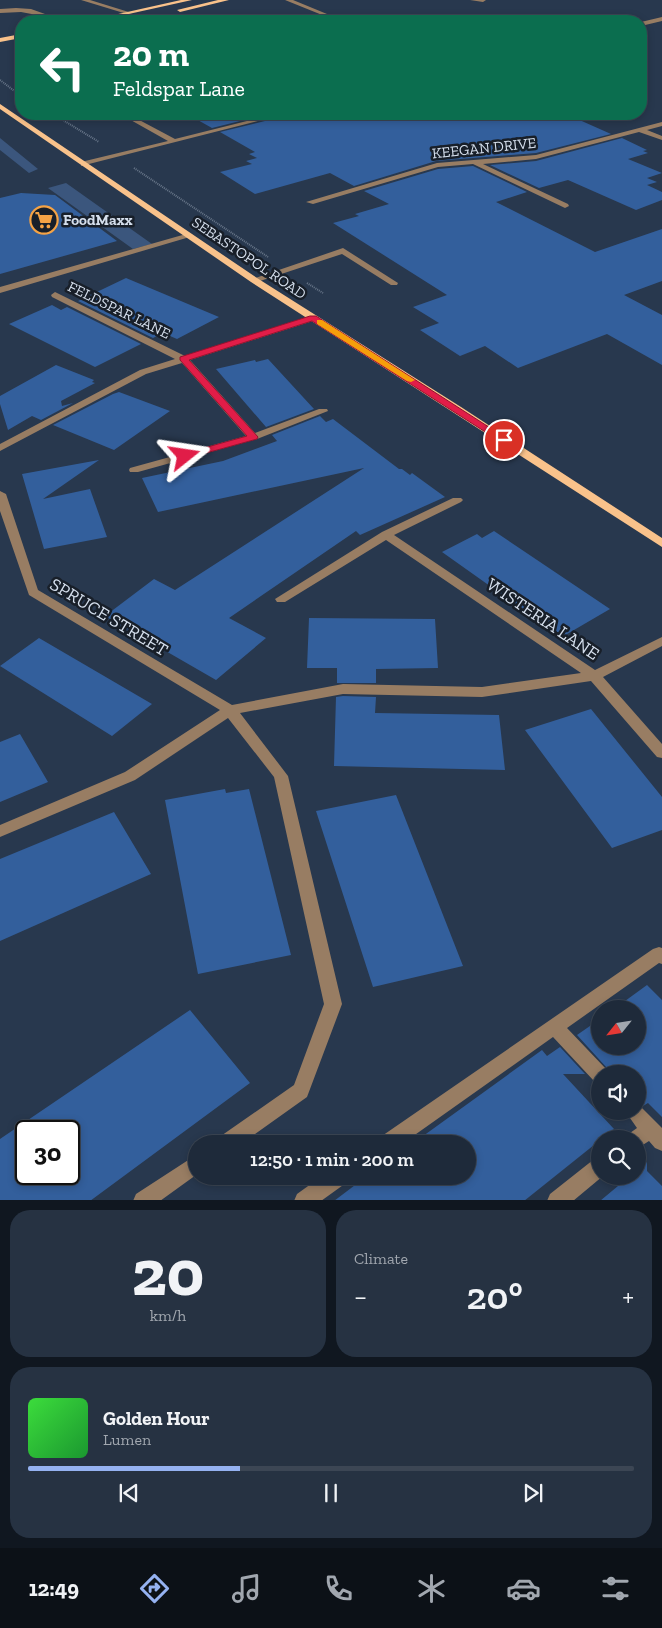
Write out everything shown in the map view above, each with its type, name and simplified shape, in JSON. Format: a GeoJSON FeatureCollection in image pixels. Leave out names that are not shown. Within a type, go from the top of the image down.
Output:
{"type":"FeatureCollection","features":[{"type":"Feature","properties":{"kind":"main road"},"geometry":{"type":"LineString","coordinates":[[119,15],[189,0]]}},
{"type":"Feature","properties":{"kind":"main road"},"geometry":{"type":"LineString","coordinates":[[172,12],[226,0]]}},
{"type":"Feature","properties":{"kind":"main road"},"geometry":{"type":"LineString","coordinates":[[127,15],[156,7]]}},
{"type":"Feature","properties":{"kind":"main road"},"geometry":{"type":"LineString","coordinates":[[0,40],[15,37]]}},
{"type":"Feature","properties":{"kind":"main road","name":"SEBASTOPOL ROAD"},"geometry":{"type":"LineString","coordinates":[[0,106],[15,116]]}},
{"type":"Feature","properties":{"kind":"main road","name":"SEBASTOPOL ROAD"},"geometry":{"type":"LineString","coordinates":[[20,120],[254,280],[457,409],[662,543]]}},
{"type":"Feature","properties":{"kind":"street"},"geometry":{"type":"LineString","coordinates":[[84,0],[129,13]]}},
{"type":"Feature","properties":{"kind":"street"},"geometry":{"type":"LineString","coordinates":[[288,0],[327,15]]}},
{"type":"Feature","properties":{"kind":"street"},"geometry":{"type":"LineString","coordinates":[[473,0],[482,0]]}},
{"type":"Feature","properties":{"kind":"street"},"geometry":{"type":"LineString","coordinates":[[0,12],[16,9],[42,14]]}},
{"type":"Feature","properties":{"kind":"street"},"geometry":{"type":"LineString","coordinates":[[647,23],[662,19]]}},
{"type":"Feature","properties":{"kind":"street"},"geometry":{"type":"LineString","coordinates":[[134,120],[174,141]]}},
{"type":"Feature","properties":{"kind":"street"},"geometry":{"type":"LineString","coordinates":[[84,164],[258,120]]}},
{"type":"Feature","properties":{"kind":"street","name":"KEEGAN DRIVE"},"geometry":{"type":"LineString","coordinates":[[310,202],[437,165],[536,157],[662,124]]}},
{"type":"Feature","properties":{"kind":"street"},"geometry":{"type":"LineString","coordinates":[[640,130],[662,138]]}},
{"type":"Feature","properties":{"kind":"street"},"geometry":{"type":"LineString","coordinates":[[474,161],[566,206]]}},
{"type":"Feature","properties":{"kind":"street"},"geometry":{"type":"LineString","coordinates":[[0,290],[189,236]]}},
{"type":"Feature","properties":{"kind":"street"},"geometry":{"type":"LineString","coordinates":[[254,280],[343,251],[394,282]]}},
{"type":"Feature","properties":{"kind":"street","name":"FELDSPAR LANE"},"geometry":{"type":"LineString","coordinates":[[55,295],[184,359],[253,437]]}},
{"type":"Feature","properties":{"kind":"street"},"geometry":{"type":"LineString","coordinates":[[0,448],[143,372],[313,318]]}},
{"type":"Feature","properties":{"kind":"street"},"geometry":{"type":"LineString","coordinates":[[134,470],[253,437],[323,411]]}},
{"type":"Feature","properties":{"kind":"street","name":"SPRUCE STREET"},"geometry":{"type":"LineString","coordinates":[[0,494],[33,592],[230,710]]}},
{"type":"Feature","properties":{"kind":"street"},"geometry":{"type":"LineString","coordinates":[[281,599],[386,535],[457,500]]}},
{"type":"Feature","properties":{"kind":"street","name":"WISTERIA LANE"},"geometry":{"type":"LineString","coordinates":[[386,535],[594,676],[662,753]]}},
{"type":"Feature","properties":{"kind":"street"},"geometry":{"type":"LineString","coordinates":[[0,831],[130,776],[230,710],[344,689],[482,692],[594,676],[662,641]]}},
{"type":"Feature","properties":{"kind":"street"},"geometry":{"type":"LineString","coordinates":[[230,710],[281,776],[333,1004],[301,1091],[238,1135]]}},
{"type":"Feature","properties":{"kind":"street"},"geometry":{"type":"LineString","coordinates":[[399,1135],[659,954],[662,957]]}},
{"type":"Feature","properties":{"kind":"street"},"geometry":{"type":"LineString","coordinates":[[554,1026],[591,1065]]}},
{"type":"Feature","properties":{"kind":"street"},"geometry":{"type":"LineString","coordinates":[[640,1120],[650,1136]]}},
{"type":"Feature","properties":{"kind":"street"},"geometry":{"type":"LineString","coordinates":[[143,1200],[188,1169]]}},
{"type":"Feature","properties":{"kind":"street"},"geometry":{"type":"LineString","coordinates":[[557,1200],[591,1174]]}},
{"type":"Feature","properties":{"kind":"street"},"geometry":{"type":"LineString","coordinates":[[304,1200],[326,1185]]}},
{"type":"Feature","properties":{"kind":"path"},"geometry":{"type":"LineString","coordinates":[[0,80],[15,91]]}},
{"type":"Feature","properties":{"kind":"path"},"geometry":{"type":"LineString","coordinates":[[62,120],[323,293]]}},
{"type":"Feature","properties":{"kind":"shaded area"},"geometry":{"type":"Polygon","coordinates":[[[0,138],[38,169],[29,173],[0,150],[0,138]]]}},
{"type":"Feature","properties":{"kind":"shaded area"},"geometry":{"type":"Polygon","coordinates":[[[66,183],[152,244],[133,249],[48,188],[66,183]]]}},
{"type":"Feature","properties":{"kind":"building"},"geometry":{"type":"Polygon","coordinates":[[[198,120],[244,120],[212,128],[198,120]]]}},
{"type":"Feature","properties":{"kind":"building"},"geometry":{"type":"Polygon","coordinates":[[[269,120],[580,120],[611,134],[536,153],[436,161],[354,186],[330,173],[255,194],[220,172],[252,164],[246,161],[257,158],[249,154],[255,152],[220,132],[269,120]]]}},
{"type":"Feature","properties":{"kind":"building"},"geometry":{"type":"Polygon","coordinates":[[[622,138],[647,150],[643,151],[648,153],[628,159],[662,173],[647,178],[657,182],[647,185],[662,192],[662,200],[636,210],[568,180],[539,188],[490,165],[536,161],[622,138]]]}},
{"type":"Feature","properties":{"kind":"building"},"geometry":{"type":"Polygon","coordinates":[[[473,166],[527,192],[496,202],[595,252],[662,229],[662,281],[624,295],[662,315],[662,365],[607,334],[518,368],[485,346],[460,356],[420,330],[439,323],[413,307],[447,295],[333,223],[359,216],[355,214],[389,204],[364,191],[438,169],[473,166]]]}},
{"type":"Feature","properties":{"kind":"building","name":"FoodMaxx"},"geometry":{"type":"Polygon","coordinates":[[[21,193],[55,195],[117,241],[0,274],[0,198],[21,193]]]}},
{"type":"Feature","properties":{"kind":"building"},"geometry":{"type":"Polygon","coordinates":[[[126,278],[219,317],[177,339],[163,333],[153,338],[78,301],[126,278]]]}},
{"type":"Feature","properties":{"kind":"building"},"geometry":{"type":"Polygon","coordinates":[[[52,305],[61,310],[67,307],[141,344],[95,367],[9,324],[52,305]]]}},
{"type":"Feature","properties":{"kind":"building"},"geometry":{"type":"Polygon","coordinates":[[[268,359],[314,409],[266,427],[216,369],[268,359]]]}},
{"type":"Feature","properties":{"kind":"building"},"geometry":{"type":"Polygon","coordinates":[[[56,365],[94,380],[92,382],[95,383],[61,401],[62,406],[73,403],[41,420],[32,416],[8,430],[0,404],[0,396],[56,365]]]}},
{"type":"Feature","properties":{"kind":"building"},"geometry":{"type":"Polygon","coordinates":[[[119,392],[170,411],[114,450],[53,425],[113,394],[119,392]]]}},
{"type":"Feature","properties":{"kind":"building"},"geometry":{"type":"Polygon","coordinates":[[[320,416],[326,422],[333,419],[399,469],[410,475],[412,473],[445,497],[360,535],[356,531],[229,618],[266,638],[216,680],[105,616],[154,579],[175,590],[364,468],[158,512],[142,478],[223,461],[277,441],[272,435],[320,416]]]}},
{"type":"Feature","properties":{"kind":"building"},"geometry":{"type":"Polygon","coordinates":[[[99,460],[43,499],[90,489],[107,537],[44,549],[22,474],[99,460]]]}},
{"type":"Feature","properties":{"kind":"building"},"geometry":{"type":"Polygon","coordinates":[[[494,531],[610,609],[562,637],[442,552],[477,534],[482,538],[494,531]]]}},
{"type":"Feature","properties":{"kind":"building"},"geometry":{"type":"Polygon","coordinates":[[[309,618],[435,619],[438,668],[376,669],[376,683],[337,683],[337,668],[307,668],[309,618]]]}},
{"type":"Feature","properties":{"kind":"building"},"geometry":{"type":"Polygon","coordinates":[[[39,638],[152,704],[112,736],[0,666],[39,638]]]}},
{"type":"Feature","properties":{"kind":"building"},"geometry":{"type":"Polygon","coordinates":[[[336,697],[376,697],[375,713],[499,715],[505,770],[334,766],[336,697]]]}},
{"type":"Feature","properties":{"kind":"building"},"geometry":{"type":"Polygon","coordinates":[[[591,709],[662,797],[662,830],[612,848],[525,730],[591,709]]]}},
{"type":"Feature","properties":{"kind":"building"},"geometry":{"type":"Polygon","coordinates":[[[20,734],[48,782],[0,802],[0,742],[20,734]]]}},
{"type":"Feature","properties":{"kind":"building"},"geometry":{"type":"Polygon","coordinates":[[[225,789],[226,793],[249,789],[291,955],[198,974],[165,800],[225,789]]]}},
{"type":"Feature","properties":{"kind":"building"},"geometry":{"type":"Polygon","coordinates":[[[396,795],[463,966],[373,987],[316,811],[396,795]]]}},
{"type":"Feature","properties":{"kind":"building"},"geometry":{"type":"Polygon","coordinates":[[[114,812],[151,874],[0,941],[0,859],[114,812]]]}},
{"type":"Feature","properties":{"kind":"building"},"geometry":{"type":"Polygon","coordinates":[[[647,985],[662,1000],[662,1117],[648,1103],[646,1104],[646,1065],[604,1065],[595,1055],[646,1055],[646,1000],[626,1000],[647,985]]]}},
{"type":"Feature","properties":{"kind":"building"},"geometry":{"type":"Polygon","coordinates":[[[190,1010],[250,1083],[91,1200],[0,1200],[0,1139],[15,1129],[15,1185],[80,1185],[80,1120],[28,1120],[190,1010]]]}},
{"type":"Feature","properties":{"kind":"building"},"geometry":{"type":"Polygon","coordinates":[[[591,1025],[591,1050],[577,1035],[591,1025]]]}},
{"type":"Feature","properties":{"kind":"building"},"geometry":{"type":"Polygon","coordinates":[[[560,1047],[585,1074],[563,1074],[591,1104],[591,1120],[606,1120],[614,1129],[591,1130],[591,1147],[525,1200],[335,1200],[355,1185],[476,1185],[476,1135],[424,1135],[542,1050],[547,1056],[560,1047]]]}},
{"type":"Feature","properties":{"kind":"building"},"geometry":{"type":"Polygon","coordinates":[[[647,1162],[647,1171],[662,1186],[662,1200],[601,1200],[619,1185],[646,1185],[647,1162]]]}},
{"type":"Feature","properties":{"kind":"slow traffic"},"geometry":{"type":"LineString","coordinates":[[320,322],[411,380]]}},
{"type":"Feature","properties":{"kind":"place","name":"FoodMaxx"},"geometry":{"type":"Point","coordinates":[44,220]}},
{"type":"Feature","properties":{"kind":"route"},"geometry":{"type":"LineString","coordinates":[[185,456],[253,437],[184,359],[313,318],[504,440]]}}]}
